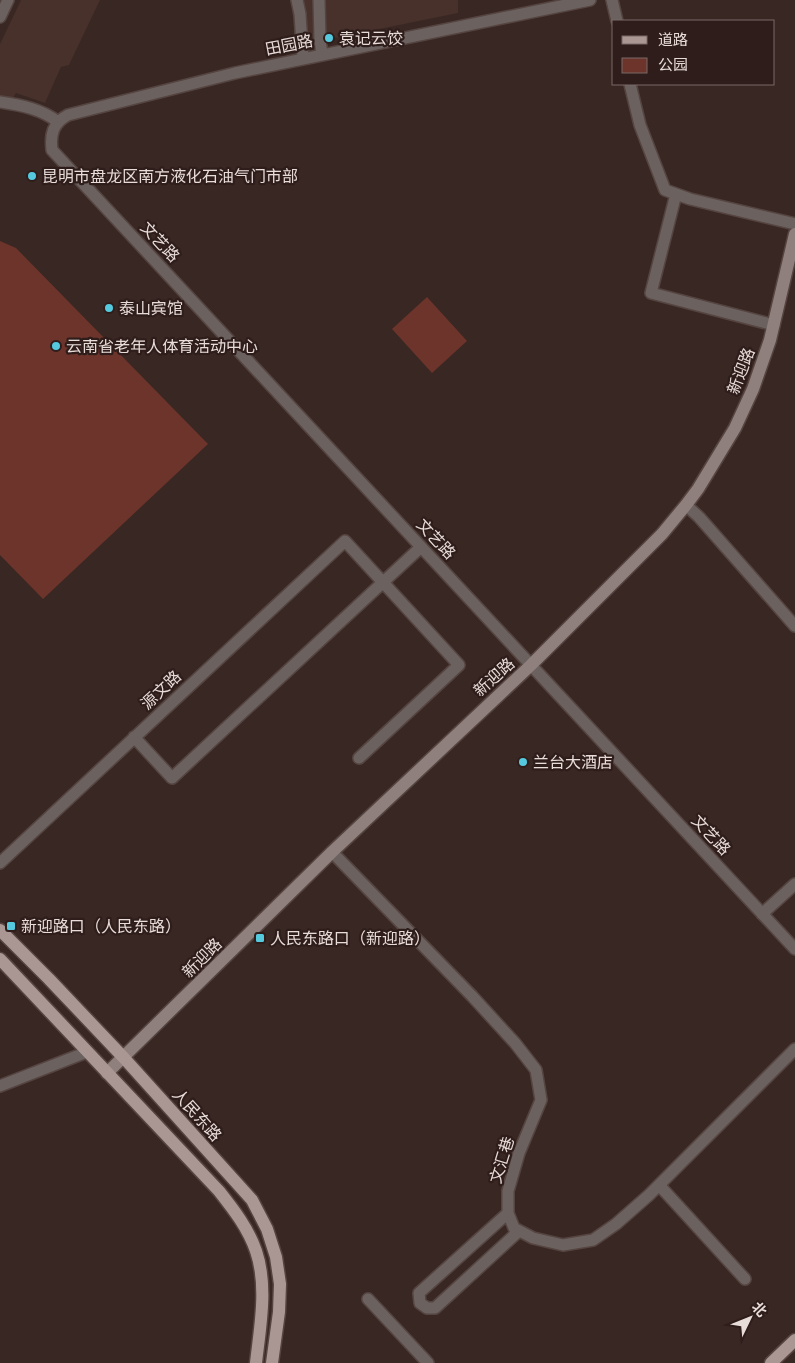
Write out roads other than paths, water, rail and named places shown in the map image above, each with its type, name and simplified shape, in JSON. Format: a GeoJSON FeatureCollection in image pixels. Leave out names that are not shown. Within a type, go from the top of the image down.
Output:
{"type":"FeatureCollection","features":[{"type":"Feature","properties":{"kind":"main road","name":"人民东路"},"geometry":{"type":"LineString","coordinates":[[0,930],[124,1058],[252,1200],[266,1229],[276,1257],[280,1284],[279,1312],[272,1363]]}},
{"type":"Feature","properties":{"kind":"main road"},"geometry":{"type":"LineString","coordinates":[[0,959],[219,1191],[248,1231],[261,1273],[262,1309],[256,1363]]}},
{"type":"Feature","properties":{"kind":"main road"},"geometry":{"type":"LineString","coordinates":[[771,1363],[795,1340]]}},
{"type":"Feature","properties":{"kind":"street"},"geometry":{"type":"LineString","coordinates":[[0,17],[8,0]]}},
{"type":"Feature","properties":{"kind":"street"},"geometry":{"type":"LineString","coordinates":[[297,0],[300,14],[303,59]]}},
{"type":"Feature","properties":{"kind":"street"},"geometry":{"type":"LineString","coordinates":[[320,0],[322,55]]}},
{"type":"Feature","properties":{"kind":"street","name":"田园路"},"geometry":{"type":"LineString","coordinates":[[58,122],[68,115],[236,73],[590,0]]}},
{"type":"Feature","properties":{"kind":"street"},"geometry":{"type":"LineString","coordinates":[[612,0],[617,20]]}},
{"type":"Feature","properties":{"kind":"street"},"geometry":{"type":"LineString","coordinates":[[630,85],[640,125],[665,190],[795,224]]}},
{"type":"Feature","properties":{"kind":"street"},"geometry":{"type":"LineString","coordinates":[[0,102],[36,110],[58,122]]}},
{"type":"Feature","properties":{"kind":"street","name":"文艺路"},"geometry":{"type":"LineString","coordinates":[[58,122],[54,127],[51,139],[52,150],[795,949]]}},
{"type":"Feature","properties":{"kind":"street"},"geometry":{"type":"LineString","coordinates":[[676,194],[651,293],[774,324]]}},
{"type":"Feature","properties":{"kind":"street","name":"新迎路"},"geometry":{"type":"LineString","coordinates":[[108,1074],[332,852],[531,665],[649,547],[686,505],[698,489],[735,428],[753,389],[774,324],[795,234]]}},
{"type":"Feature","properties":{"kind":"street"},"geometry":{"type":"LineString","coordinates":[[686,505],[699,517],[795,626]]}},
{"type":"Feature","properties":{"kind":"street","name":"源文路"},"geometry":{"type":"LineString","coordinates":[[0,863],[345,541],[383,582]]}},
{"type":"Feature","properties":{"kind":"street"},"geometry":{"type":"LineString","coordinates":[[134,737],[172,778],[421,547]]}},
{"type":"Feature","properties":{"kind":"street"},"geometry":{"type":"LineString","coordinates":[[359,758],[459,665],[383,582]]}},
{"type":"Feature","properties":{"kind":"street","name":"文汇巷"},"geometry":{"type":"LineString","coordinates":[[332,852],[472,996],[515,1043],[536,1070],[540,1100],[516,1163],[508,1191],[508,1213]]}},
{"type":"Feature","properties":{"kind":"street"},"geometry":{"type":"LineString","coordinates":[[762,914],[795,884]]}},
{"type":"Feature","properties":{"kind":"street"},"geometry":{"type":"LineString","coordinates":[[519,1231],[436,1308],[427,1308],[420,1303],[419,1293],[508,1213],[514,1228],[532,1238],[563,1245],[593,1240],[616,1224],[659,1185],[795,1049]]}},
{"type":"Feature","properties":{"kind":"street"},"geometry":{"type":"LineString","coordinates":[[0,1086],[87,1052]]}},
{"type":"Feature","properties":{"kind":"street"},"geometry":{"type":"LineString","coordinates":[[659,1185],[745,1279]]}},
{"type":"Feature","properties":{"kind":"street"},"geometry":{"type":"LineString","coordinates":[[368,1299],[428,1363]]}},
{"type":"Feature","properties":{"kind":"place","name":"袁记云饺"},"geometry":{"type":"Point","coordinates":[329,38]}},
{"type":"Feature","properties":{"kind":"place","name":"昆明市盘龙区南方液化石油气门市部"},"geometry":{"type":"Point","coordinates":[32,176]}},
{"type":"Feature","properties":{"kind":"place","name":"泰山宾馆"},"geometry":{"type":"Point","coordinates":[109,308]}},
{"type":"Feature","properties":{"kind":"place","name":"云南省老年人体育活动中心"},"geometry":{"type":"Point","coordinates":[56,346]}},
{"type":"Feature","properties":{"kind":"place","name":"兰台大酒店"},"geometry":{"type":"Point","coordinates":[523,762]}},
{"type":"Feature","properties":{"kind":"place","name":"新迎路口（人民东路）"},"geometry":{"type":"Point","coordinates":[11,926]}},
{"type":"Feature","properties":{"kind":"place","name":"人民东路口（新迎路）"},"geometry":{"type":"Point","coordinates":[260,938]}}]}
